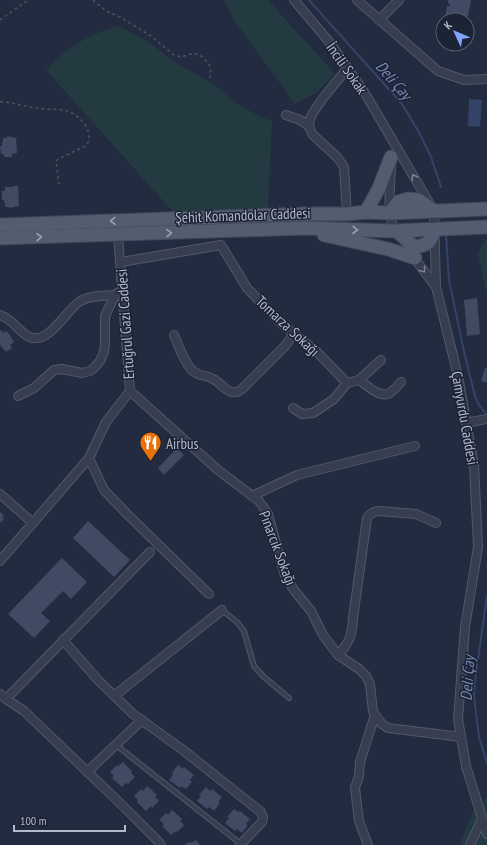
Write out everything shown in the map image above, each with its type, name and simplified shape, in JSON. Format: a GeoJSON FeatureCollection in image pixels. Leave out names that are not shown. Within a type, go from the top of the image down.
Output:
{"type":"FeatureCollection","features":[{"type":"Feature","properties":{"kind":"main road"},"geometry":{"type":"LineString","coordinates":[[366,212],[379,188],[391,157]]}},
{"type":"Feature","properties":{"kind":"main road","name":"Şehit Komandolar Caddesi"},"geometry":{"type":"LineString","coordinates":[[0,225],[487,209]]}},
{"type":"Feature","properties":{"kind":"main road","name":"Şehit Komandolar Caddesi"},"geometry":{"type":"LineString","coordinates":[[0,238],[289,228],[396,231],[487,227]]}},
{"type":"Feature","properties":{"kind":"main road"},"geometry":{"type":"LineString","coordinates":[[289,228],[355,241],[388,249],[415,258]]}},
{"type":"Feature","properties":{"kind":"street","name":"İncili Sokak"},"geometry":{"type":"LineString","coordinates":[[294,0],[331,44],[363,90],[434,211]]}},
{"type":"Feature","properties":{"kind":"street"},"geometry":{"type":"LineString","coordinates":[[357,0],[438,71],[464,80],[487,79]]}},
{"type":"Feature","properties":{"kind":"street"},"geometry":{"type":"LineString","coordinates":[[379,20],[399,0]]}},
{"type":"Feature","properties":{"kind":"street"},"geometry":{"type":"LineString","coordinates":[[309,126],[312,115],[348,68]]}},
{"type":"Feature","properties":{"kind":"street"},"geometry":{"type":"LineString","coordinates":[[286,115],[300,120],[309,126],[312,134],[337,157],[344,166],[347,214]]}},
{"type":"Feature","properties":{"kind":"street"},"geometry":{"type":"LineString","coordinates":[[390,213],[392,140]]}},
{"type":"Feature","properties":{"kind":"street","name":"Çamyurdu Caddesi"},"geometry":{"type":"LineString","coordinates":[[434,211],[436,287],[458,376],[474,465],[478,547],[465,627],[458,719],[466,766],[487,834]]}},
{"type":"Feature","properties":{"kind":"street","name":"Çamyurdu Caddesi"},"geometry":{"type":"LineString","coordinates":[[390,213],[396,231],[436,287]]}},
{"type":"Feature","properties":{"kind":"street"},"geometry":{"type":"LineString","coordinates":[[121,262],[221,245],[225,231]]}},
{"type":"Feature","properties":{"kind":"street","name":"Ertuğrul Gazi Caddesi"},"geometry":{"type":"LineString","coordinates":[[0,561],[89,458],[106,422],[130,391],[118,235]]}},
{"type":"Feature","properties":{"kind":"street","name":"Tomarza Sokağı"},"geometry":{"type":"LineString","coordinates":[[221,245],[248,288],[282,324],[316,351],[347,383]]}},
{"type":"Feature","properties":{"kind":"street"},"geometry":{"type":"LineString","coordinates":[[18,396],[34,388],[54,370],[62,369],[86,373],[94,368],[100,361],[104,352],[105,316],[115,295],[123,289]]}},
{"type":"Feature","properties":{"kind":"street"},"geometry":{"type":"LineString","coordinates":[[0,315],[13,322],[26,335],[35,338],[46,335],[79,302],[86,298],[115,295]]}},
{"type":"Feature","properties":{"kind":"street"},"geometry":{"type":"LineString","coordinates":[[174,335],[191,370],[205,377],[212,378],[227,390],[236,392],[242,389],[286,345],[294,333]]}},
{"type":"Feature","properties":{"kind":"street"},"geometry":{"type":"LineString","coordinates":[[293,408],[302,414],[313,413],[334,399],[347,383],[359,380],[381,360]]}},
{"type":"Feature","properties":{"kind":"street"},"geometry":{"type":"LineString","coordinates":[[359,380],[378,393],[384,395],[390,393],[401,382]]}},
{"type":"Feature","properties":{"kind":"street","name":"Pınarcık Sokağı"},"geometry":{"type":"LineString","coordinates":[[130,391],[218,470],[259,501],[268,514],[285,576],[311,611],[323,635],[338,655],[359,669],[366,676],[370,684],[375,715]]}},
{"type":"Feature","properties":{"kind":"street"},"geometry":{"type":"LineString","coordinates":[[466,423],[487,419]]}},
{"type":"Feature","properties":{"kind":"street"},"geometry":{"type":"LineString","coordinates":[[252,496],[297,475],[415,446]]}},
{"type":"Feature","properties":{"kind":"street"},"geometry":{"type":"LineString","coordinates":[[89,458],[104,490],[209,594]]}},
{"type":"Feature","properties":{"kind":"street"},"geometry":{"type":"LineString","coordinates":[[0,494],[33,523]]}},
{"type":"Feature","properties":{"kind":"street"},"geometry":{"type":"LineString","coordinates":[[338,655],[347,644],[353,632],[353,618],[367,518],[369,515],[379,511],[416,514],[436,523]]}},
{"type":"Feature","properties":{"kind":"street"},"geometry":{"type":"LineString","coordinates":[[150,552],[63,640],[3,697],[24,711],[122,805],[161,845]]}},
{"type":"Feature","properties":{"kind":"street"},"geometry":{"type":"LineString","coordinates":[[114,696],[222,610]]}},
{"type":"Feature","properties":{"kind":"street"},"geometry":{"type":"LineString","coordinates":[[63,640],[97,679],[133,714],[183,750],[261,812],[263,817],[262,822],[241,845]]}},
{"type":"Feature","properties":{"kind":"street"},"geometry":{"type":"LineString","coordinates":[[375,715],[382,724],[388,728],[461,737]]}},
{"type":"Feature","properties":{"kind":"street"},"geometry":{"type":"LineString","coordinates":[[368,845],[359,821],[355,788],[359,776],[360,762],[375,715]]}},
{"type":"Feature","properties":{"kind":"street"},"geometry":{"type":"LineString","coordinates":[[87,772],[142,720]]}},
{"type":"Feature","properties":{"kind":"street"},"geometry":{"type":"LineString","coordinates":[[470,845],[482,819]]}},
{"type":"Feature","properties":{"kind":"lane"},"geometry":{"type":"LineString","coordinates":[[222,610],[238,622],[244,630],[254,666],[264,677],[289,698]]}},
{"type":"Feature","properties":{"kind":"lane"},"geometry":{"type":"LineString","coordinates":[[116,745],[241,845]]}},
{"type":"Feature","properties":{"kind":"path"},"geometry":{"type":"LineString","coordinates":[[0,20],[28,0]]}},
{"type":"Feature","properties":{"kind":"path"},"geometry":{"type":"LineString","coordinates":[[93,0],[106,11],[120,17],[151,36],[174,55],[181,56],[194,53],[203,57],[208,61],[211,69],[209,81]]}},
{"type":"Feature","properties":{"kind":"path"},"geometry":{"type":"LineString","coordinates":[[0,102],[19,104],[34,108],[65,111],[76,116],[84,125],[89,136],[86,146],[56,161],[59,184]]}},
{"type":"Feature","properties":{"kind":"shaded area"},"geometry":{"type":"Polygon","coordinates":[[[224,0],[268,0],[335,74],[317,92],[295,104],[236,23],[224,0]]]}},
{"type":"Feature","properties":{"kind":"shaded area"},"geometry":{"type":"Polygon","coordinates":[[[118,26],[144,39],[176,63],[212,83],[239,105],[272,121],[268,208],[173,212],[46,70],[62,55],[79,43],[97,33],[118,26]]]}},
{"type":"Feature","properties":{"kind":"shaded area"},"geometry":{"type":"Polygon","coordinates":[[[487,238],[487,296],[478,254],[481,246],[487,238]]]}},
{"type":"Feature","properties":{"kind":"shaded area"},"geometry":{"type":"Polygon","coordinates":[[[487,797],[487,845],[460,845],[474,808],[487,797]]]}},
{"type":"Feature","properties":{"kind":"water"},"geometry":{"type":"Polygon","coordinates":[[[469,99],[482,100],[480,127],[468,126],[469,99]]]}},
{"type":"Feature","properties":{"kind":"building"},"geometry":{"type":"Polygon","coordinates":[[[448,0],[471,0],[469,12],[446,12],[447,6],[450,6],[448,0]]]}},
{"type":"Feature","properties":{"kind":"building"},"geometry":{"type":"Polygon","coordinates":[[[7,136],[16,138],[17,153],[12,154],[12,157],[4,157],[4,154],[1,154],[0,146],[2,146],[3,138],[7,138],[7,136]]]}},
{"type":"Feature","properties":{"kind":"building"},"geometry":{"type":"Polygon","coordinates":[[[18,186],[19,206],[9,208],[5,207],[5,202],[4,203],[4,200],[2,200],[2,191],[5,191],[5,187],[18,186]]]}},
{"type":"Feature","properties":{"kind":"building"},"geometry":{"type":"Polygon","coordinates":[[[477,298],[480,334],[467,336],[464,300],[477,298]]]}},
{"type":"Feature","properties":{"kind":"building"},"geometry":{"type":"Polygon","coordinates":[[[1,330],[4,333],[6,331],[14,342],[10,345],[12,348],[6,352],[0,345],[1,330]]]}},
{"type":"Feature","properties":{"kind":"building"},"geometry":{"type":"Polygon","coordinates":[[[485,368],[487,368],[487,383],[481,381],[485,368]]]}},
{"type":"Feature","properties":{"kind":"building"},"geometry":{"type":"Polygon","coordinates":[[[177,448],[184,455],[164,475],[158,468],[177,448]]]}},
{"type":"Feature","properties":{"kind":"building"},"geometry":{"type":"Polygon","coordinates":[[[0,512],[4,515],[2,517],[4,519],[0,523],[0,512]]]}},
{"type":"Feature","properties":{"kind":"building"},"geometry":{"type":"Polygon","coordinates":[[[88,521],[130,560],[114,577],[73,538],[88,521]]]}},
{"type":"Feature","properties":{"kind":"building"},"geometry":{"type":"Polygon","coordinates":[[[62,558],[87,582],[71,599],[63,591],[41,613],[50,621],[34,638],[8,614],[62,558]]]}},
{"type":"Feature","properties":{"kind":"building"},"geometry":{"type":"Polygon","coordinates":[[[123,762],[132,771],[131,773],[135,777],[128,784],[126,783],[122,787],[112,778],[114,776],[110,772],[117,765],[118,766],[123,762]]]}},
{"type":"Feature","properties":{"kind":"building"},"geometry":{"type":"Polygon","coordinates":[[[178,765],[183,769],[184,767],[194,775],[190,780],[192,782],[186,789],[181,786],[180,788],[169,780],[178,765]]]}},
{"type":"Feature","properties":{"kind":"building"},"geometry":{"type":"Polygon","coordinates":[[[147,786],[157,795],[155,797],[159,801],[152,808],[151,806],[146,811],[137,802],[138,800],[134,796],[141,789],[143,791],[147,786]]]}},
{"type":"Feature","properties":{"kind":"building"},"geometry":{"type":"Polygon","coordinates":[[[206,787],[210,791],[212,789],[222,797],[218,802],[220,803],[214,811],[209,807],[207,809],[197,801],[201,796],[199,795],[206,787]]]}},
{"type":"Feature","properties":{"kind":"building"},"geometry":{"type":"Polygon","coordinates":[[[234,809],[238,812],[240,811],[250,819],[246,824],[248,825],[242,833],[237,829],[235,831],[225,823],[229,818],[227,817],[234,809]]]}},
{"type":"Feature","properties":{"kind":"building"},"geometry":{"type":"Polygon","coordinates":[[[172,810],[182,819],[180,821],[184,825],[177,832],[176,831],[171,835],[162,826],[164,824],[159,820],[166,813],[168,815],[172,810]]]}},
{"type":"Feature","properties":{"kind":"building"},"geometry":{"type":"Polygon","coordinates":[[[196,840],[200,845],[184,845],[190,842],[191,843],[196,840]]]}},
{"type":"Feature","properties":{"kind":"waterway","name":"Deli Çay"},"geometry":{"type":"LineString","coordinates":[[309,0],[402,104],[420,134],[431,157],[441,187]]}},
{"type":"Feature","properties":{"kind":"waterway","name":"Deli Çay"},"geometry":{"type":"LineString","coordinates":[[446,234],[449,280],[465,356],[475,396],[479,405],[487,415]]}},
{"type":"Feature","properties":{"kind":"waterway","name":"Deli Çay"},"geometry":{"type":"LineString","coordinates":[[487,595],[474,696],[479,737],[487,763]]}},
{"type":"Feature","properties":{"kind":"place","name":"Airbus"},"geometry":{"type":"Point","coordinates":[151,462]}}]}
